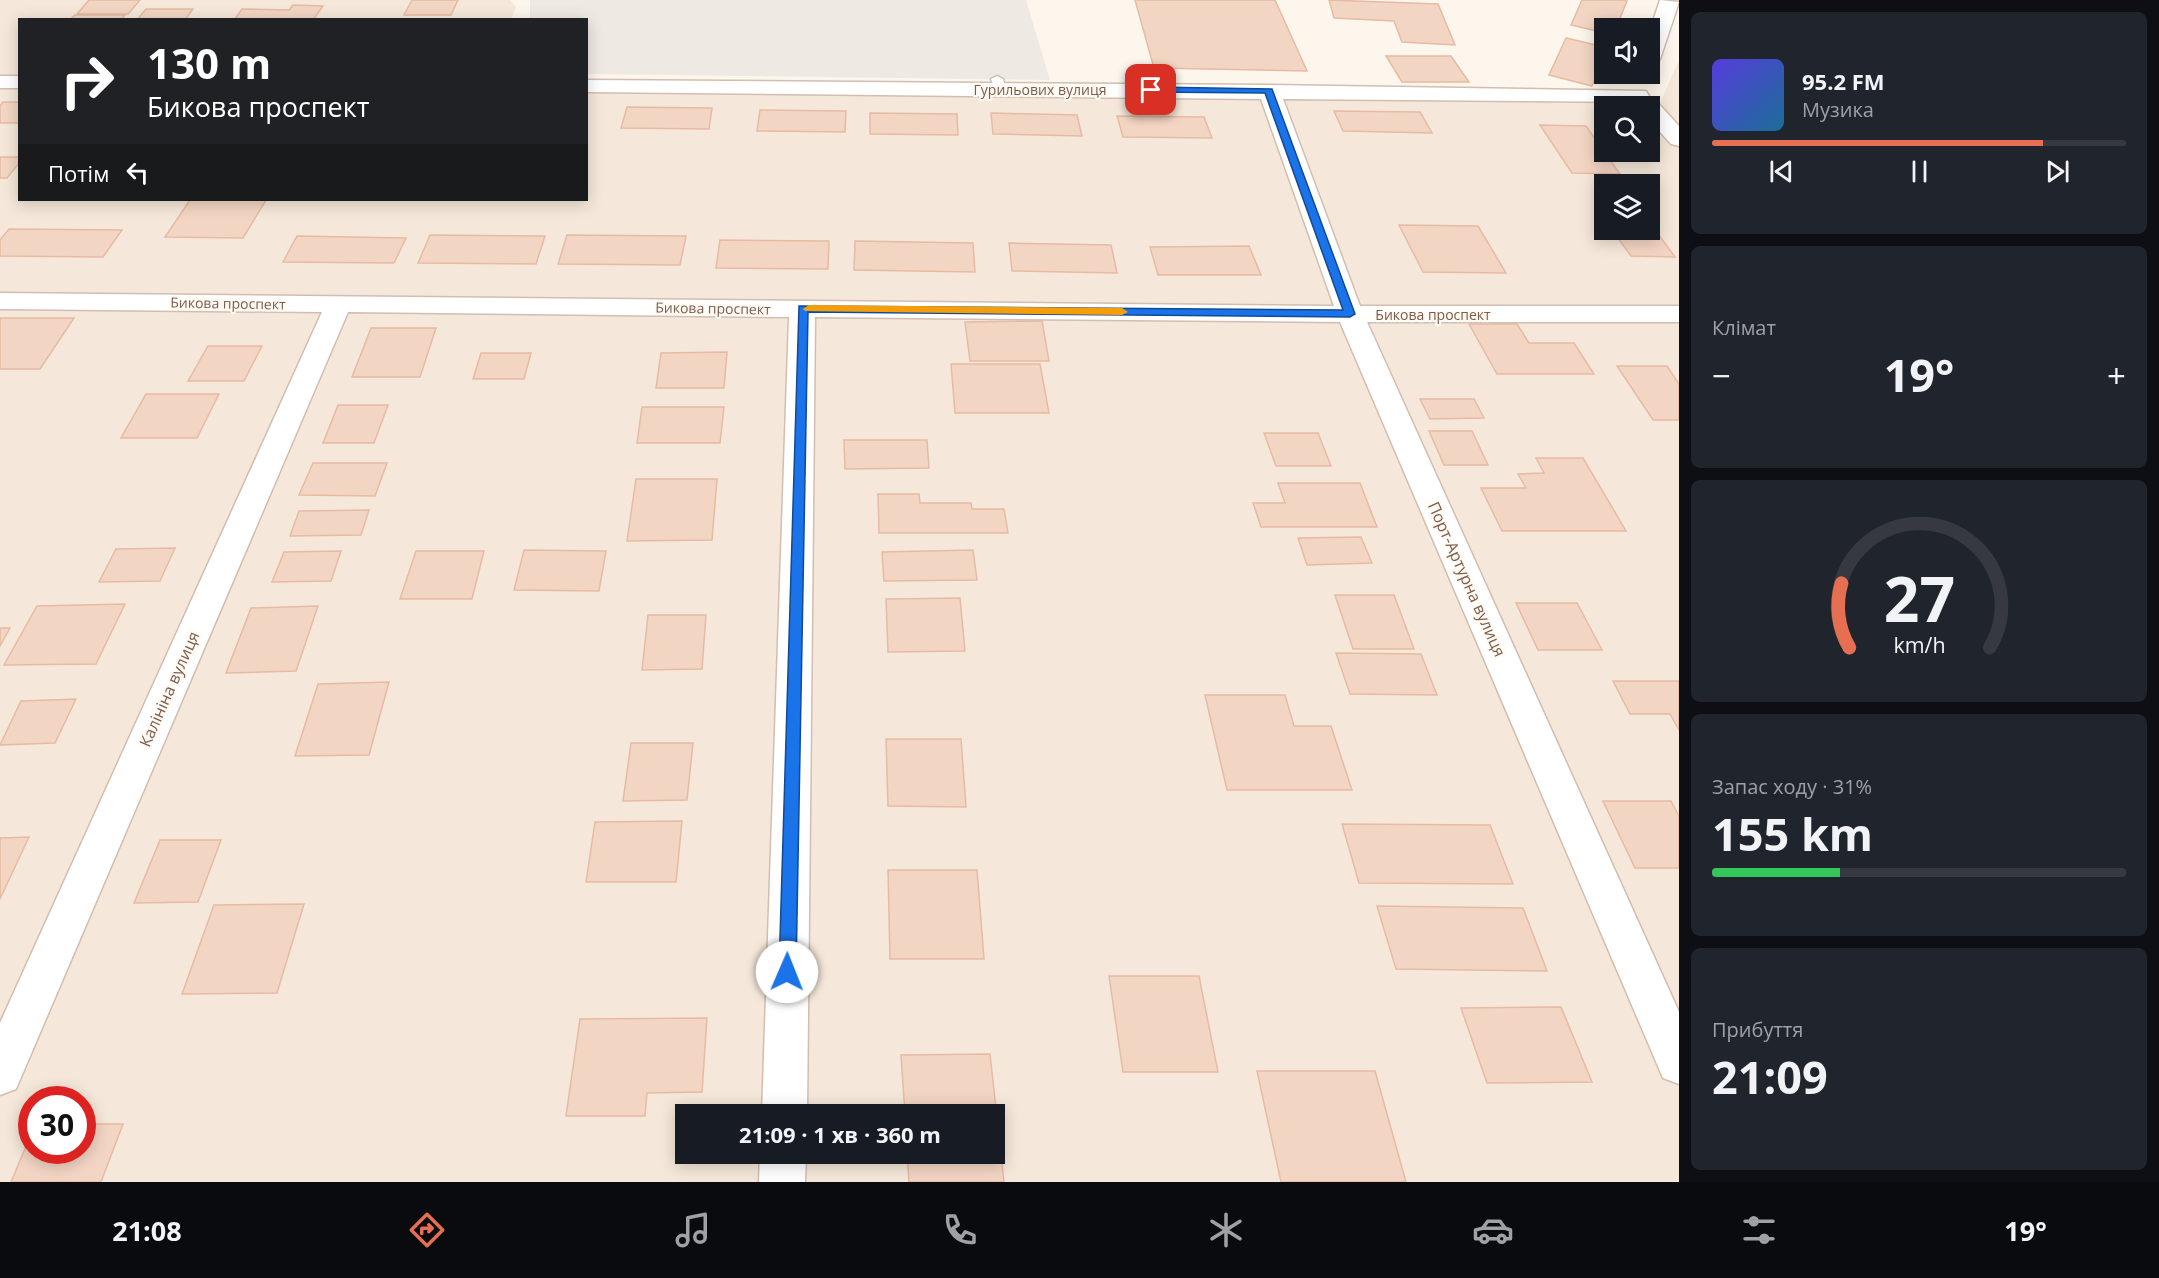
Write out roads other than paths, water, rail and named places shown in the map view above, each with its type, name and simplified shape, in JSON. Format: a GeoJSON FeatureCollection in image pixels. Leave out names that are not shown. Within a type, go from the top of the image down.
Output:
{"type":"FeatureCollection","features":[{"type":"Feature","properties":{"kind":"street"},"geometry":{"type":"LineString","coordinates":[[1660,30],[1670,0]]}},
{"type":"Feature","properties":{"kind":"street"},"geometry":{"type":"LineString","coordinates":[[0,82],[18,82]]}},
{"type":"Feature","properties":{"kind":"street","name":"Гурильових вулиця"},"geometry":{"type":"LineString","coordinates":[[588,86],[998,84],[1594,101]]}},
{"type":"Feature","properties":{"kind":"street","name":"Порт-Артурна вулиця"},"geometry":{"type":"LineString","coordinates":[[1269,91],[1350,314],[1679,1062]]}},
{"type":"Feature","properties":{"kind":"street"},"geometry":{"type":"LineString","coordinates":[[1660,119],[1679,140]]}},
{"type":"Feature","properties":{"kind":"street","name":"Бикова проспект"},"geometry":{"type":"LineString","coordinates":[[0,301],[1350,314],[1679,314]]}},
{"type":"Feature","properties":{"kind":"street","name":"Калініна вулиця"},"geometry":{"type":"LineString","coordinates":[[0,1073],[338,304]]}},
{"type":"Feature","properties":{"kind":"street"},"geometry":{"type":"LineString","coordinates":[[784,1104],[802,309]]}},
{"type":"Feature","properties":{"kind":"street"},"geometry":{"type":"LineString","coordinates":[[782,1182],[783,1164]]}}]}
